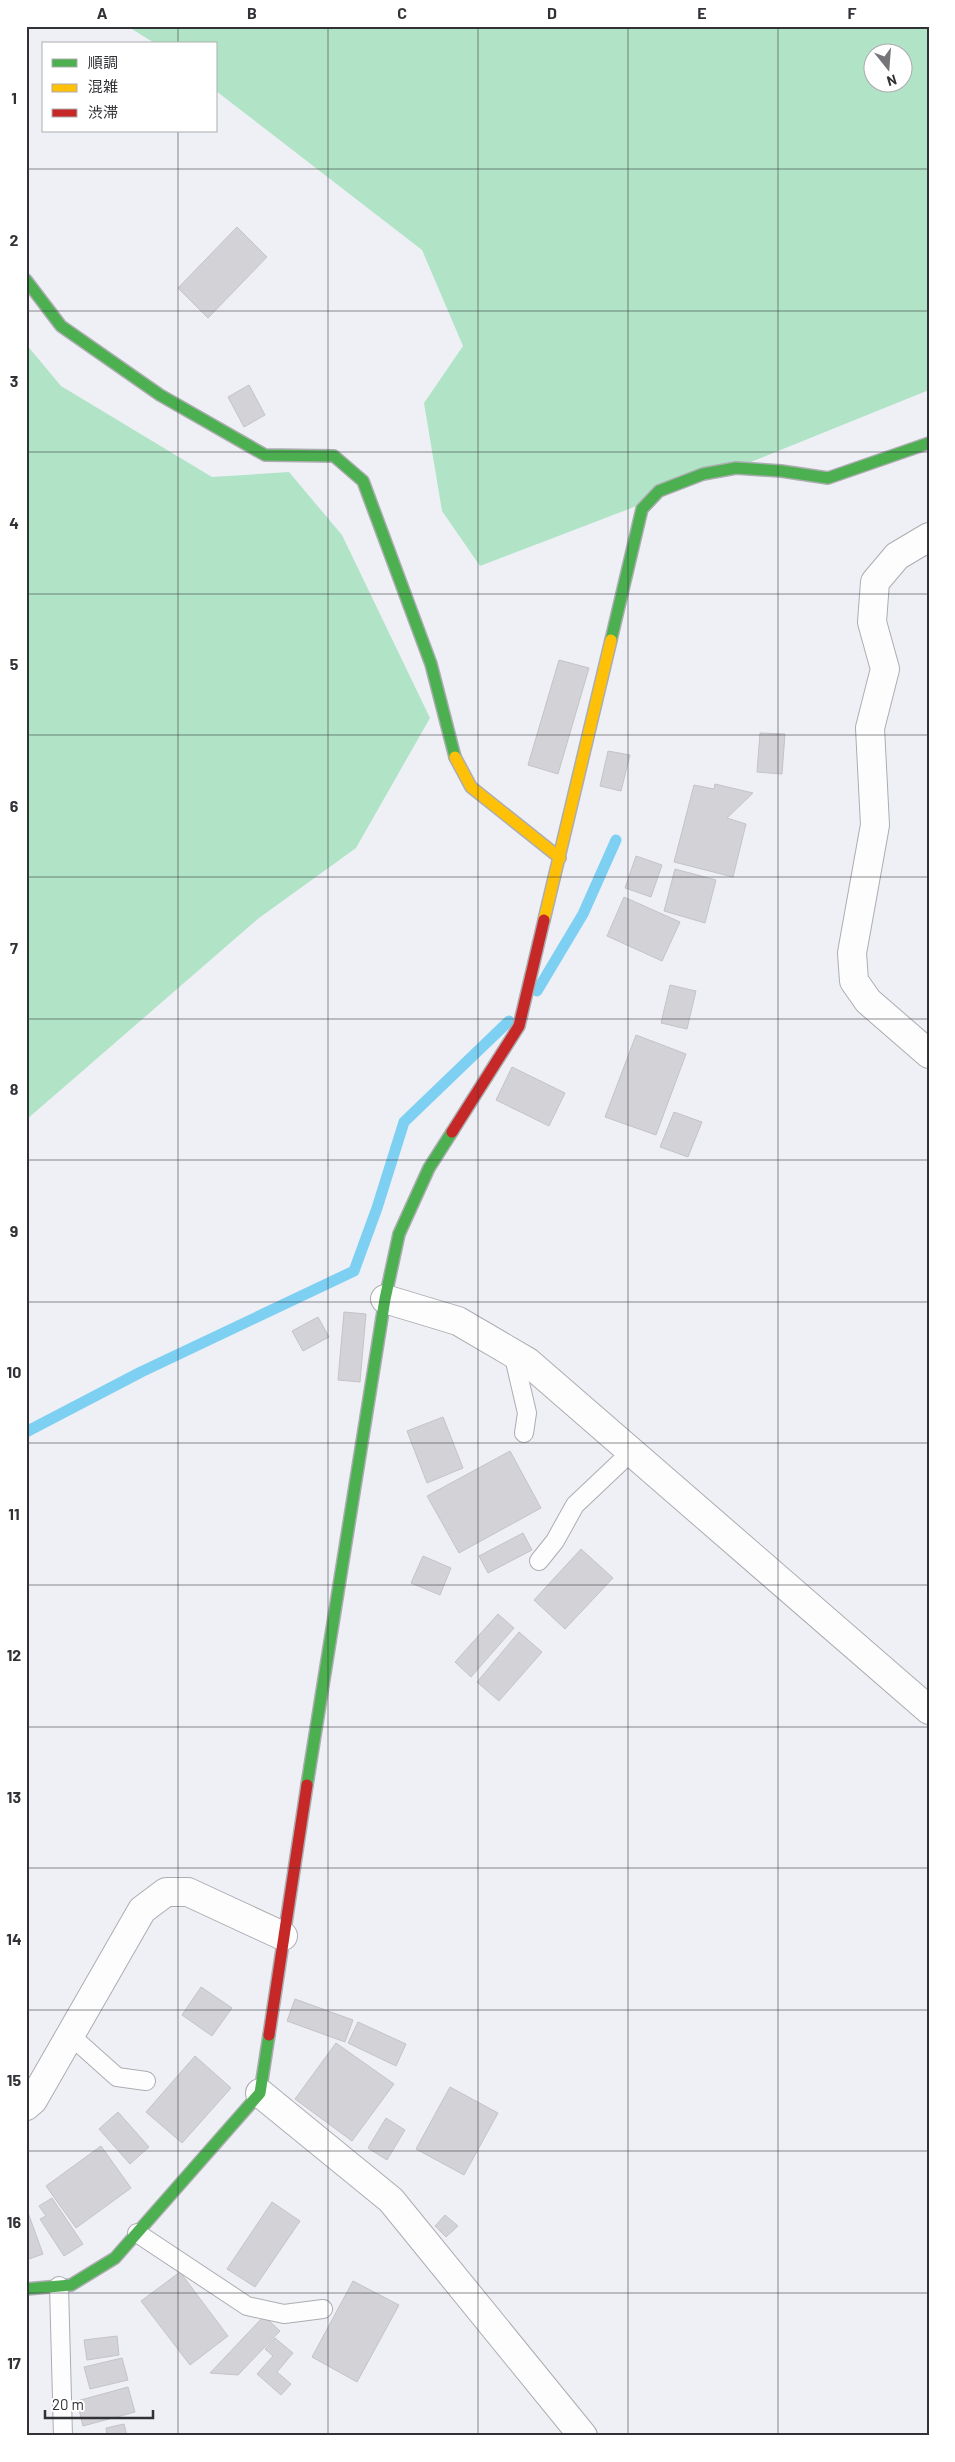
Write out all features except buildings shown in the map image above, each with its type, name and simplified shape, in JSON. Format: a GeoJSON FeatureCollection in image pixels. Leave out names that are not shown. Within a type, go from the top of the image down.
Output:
{"type":"FeatureCollection","features":[{"type":"Feature","properties":{"kind":"street"},"geometry":{"type":"LineString","coordinates":[[26,280],[61,326],[160,395],[265,455],[334,456],[364,480],[431,664],[454,757],[471,787],[560,858]]}},
{"type":"Feature","properties":{"kind":"street"},"geometry":{"type":"LineString","coordinates":[[26,2290],[71,2285],[115,2258],[260,2093],[283,1936],[384,1299],[399,1234],[429,1168],[519,1026],[642,509],[659,491],[702,474],[736,468],[781,470],[828,478],[929,443]]}},
{"type":"Feature","properties":{"kind":"street"},"geometry":{"type":"LineString","coordinates":[[929,537],[897,556],[875,582],[872,622],[885,669],[870,728],[875,825],[852,953],[854,981],[868,1001],[929,1054]]}},
{"type":"Feature","properties":{"kind":"street"},"geometry":{"type":"LineString","coordinates":[[384,1299],[458,1321],[528,1362],[929,1710]]}},
{"type":"Feature","properties":{"kind":"street"},"geometry":{"type":"LineString","coordinates":[[26,2106],[33,2100],[142,1910],[166,1892],[188,1892],[283,1936]]}},
{"type":"Feature","properties":{"kind":"street"},"geometry":{"type":"LineString","coordinates":[[260,2093],[391,2200],[583,2436]]}},
{"type":"Feature","properties":{"kind":"lane"},"geometry":{"type":"LineString","coordinates":[[513,1353],[527,1413],[524,1433]]}},
{"type":"Feature","properties":{"kind":"lane"},"geometry":{"type":"LineString","coordinates":[[538,1560],[555,1541],[576,1505],[631,1452]]}},
{"type":"Feature","properties":{"kind":"lane"},"geometry":{"type":"LineString","coordinates":[[70,2035],[117,2077],[146,2081]]}},
{"type":"Feature","properties":{"kind":"lane"},"geometry":{"type":"LineString","coordinates":[[137,2233],[247,2306],[284,2314],[322,2309]]}},
{"type":"Feature","properties":{"kind":"lane"},"geometry":{"type":"LineString","coordinates":[[59,2286],[63,2436]]}},
{"type":"Feature","properties":{"kind":"green space"},"geometry":{"type":"Polygon","coordinates":[[[127,26],[929,26],[929,390],[736,468],[480,566],[442,511],[424,403],[463,346],[422,250],[218,93],[218,42],[153,42],[127,26]]]}},
{"type":"Feature","properties":{"kind":"green space"},"geometry":{"type":"Polygon","coordinates":[[[26,344],[61,386],[212,477],[289,472],[342,535],[430,718],[356,848],[259,918],[26,1120],[26,344]]]}},
{"type":"Feature","properties":{"kind":"waterway"},"geometry":{"type":"LineString","coordinates":[[537,991],[583,914],[616,840]]}},
{"type":"Feature","properties":{"kind":"waterway"},"geometry":{"type":"LineString","coordinates":[[26,1432],[141,1372],[354,1271],[377,1208],[404,1122],[509,1021]]}},
{"type":"Feature","properties":{"kind":"traffic: fast"},"geometry":{"type":"LineString","coordinates":[[26,280],[61,326],[160,395],[265,455],[334,456],[363,481],[431,664],[455,757]]}},
{"type":"Feature","properties":{"kind":"traffic: fast"},"geometry":{"type":"LineString","coordinates":[[611,640],[642,509],[659,491],[703,474],[736,468],[781,471],[828,478],[929,443]]}},
{"type":"Feature","properties":{"kind":"traffic: fast"},"geometry":{"type":"LineString","coordinates":[[307,1785],[385,1299],[399,1234],[429,1168],[452,1132]]}},
{"type":"Feature","properties":{"kind":"traffic: fast"},"geometry":{"type":"LineString","coordinates":[[26,2289],[71,2285],[115,2258],[260,2093],[269,2035]]}},
{"type":"Feature","properties":{"kind":"traffic: slow"},"geometry":{"type":"LineString","coordinates":[[544,920],[611,640]]}},
{"type":"Feature","properties":{"kind":"traffic: slow"},"geometry":{"type":"LineString","coordinates":[[455,757],[471,787],[560,858]]}},
{"type":"Feature","properties":{"kind":"traffic: jam"},"geometry":{"type":"LineString","coordinates":[[452,1132],[519,1026],[544,920]]}},
{"type":"Feature","properties":{"kind":"traffic: jam"},"geometry":{"type":"LineString","coordinates":[[269,2035],[307,1785]]}}]}
